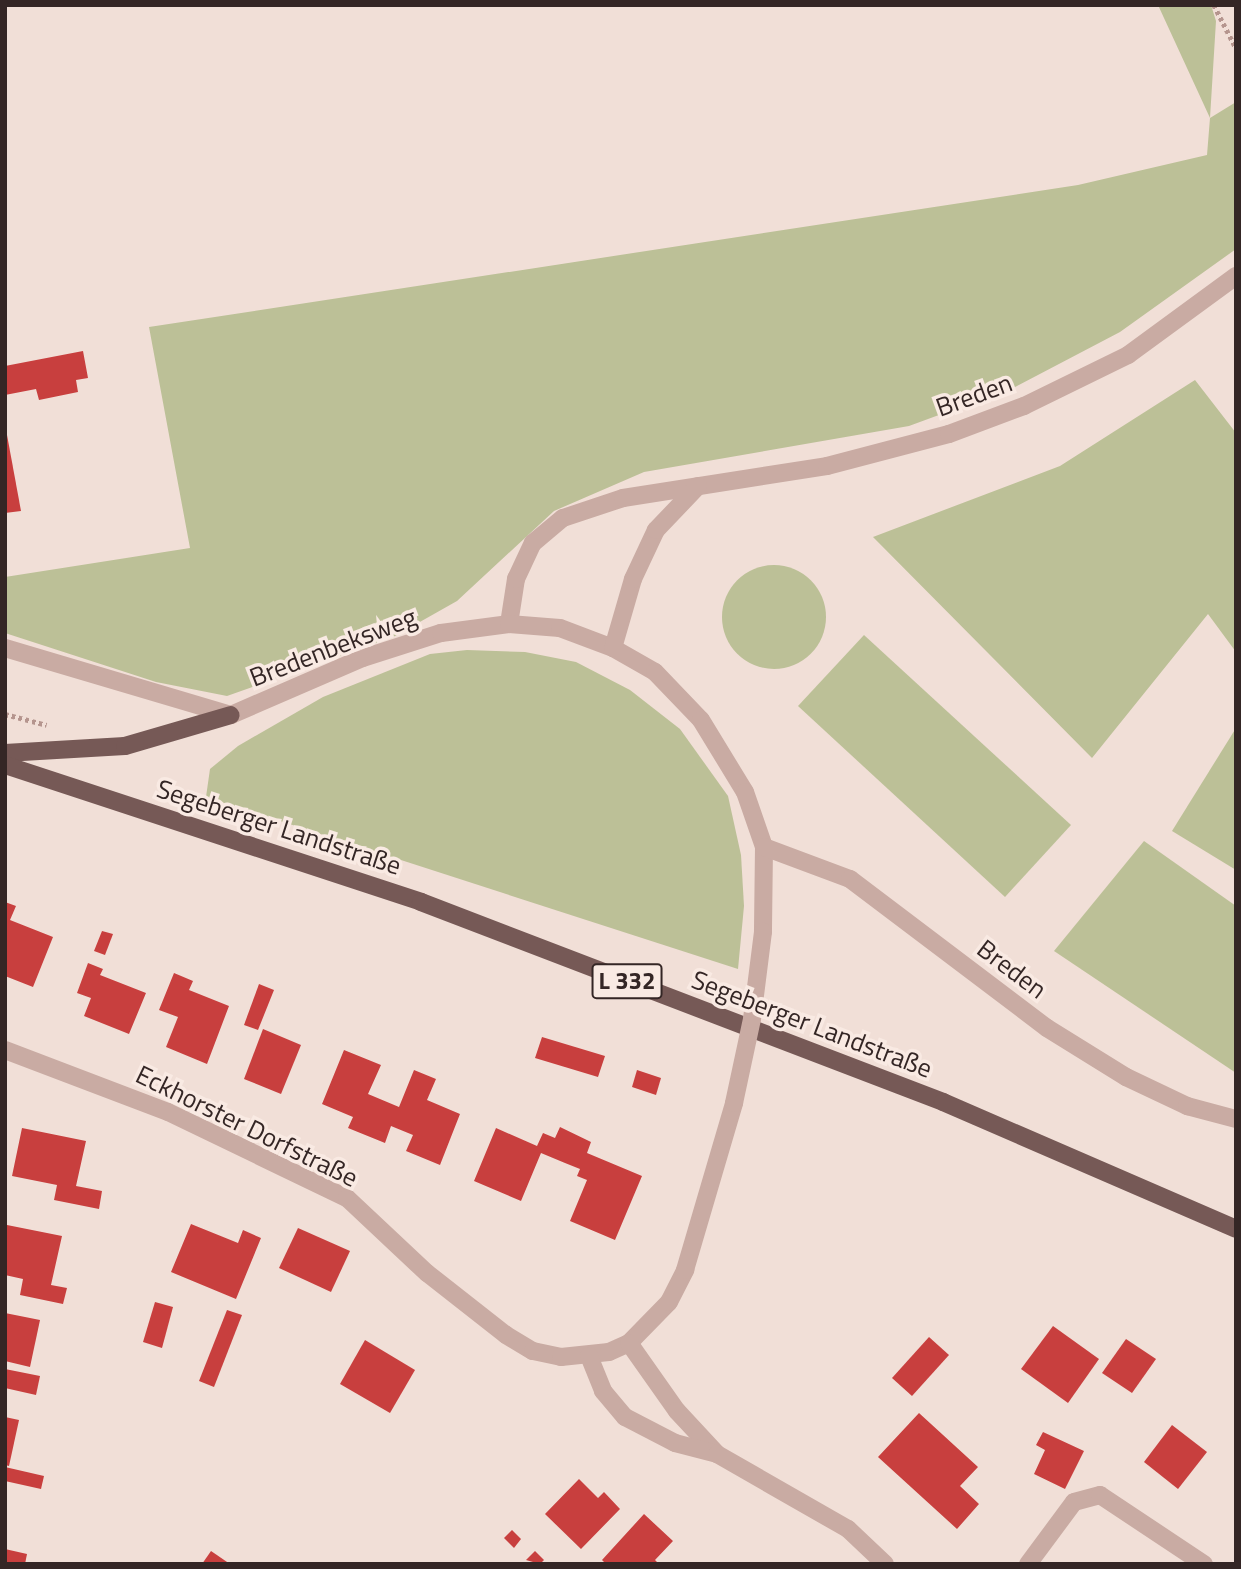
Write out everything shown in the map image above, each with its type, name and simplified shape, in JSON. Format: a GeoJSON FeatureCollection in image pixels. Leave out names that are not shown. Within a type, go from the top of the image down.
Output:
{"type":"FeatureCollection","features":[{"type":"Feature","properties":{"kind":"main road"},"geometry":{"type":"LineString","coordinates":[[5,753],[125,746],[231,715]]}},
{"type":"Feature","properties":{"kind":"main road","name":"Segeberger Landstraße"},"geometry":{"type":"LineString","coordinates":[[5,765],[421,902],[943,1102],[1236,1229]]}},
{"type":"Feature","properties":{"kind":"street","name":"Breden"},"geometry":{"type":"LineString","coordinates":[[509,624],[516,579],[533,543],[563,518],[623,498],[827,466],[948,434],[1024,406],[1128,355],[1236,276]]}},
{"type":"Feature","properties":{"kind":"street"},"geometry":{"type":"LineString","coordinates":[[613,648],[633,579],[656,530],[698,486]]}},
{"type":"Feature","properties":{"kind":"street","name":"Bredenbeksweg"},"geometry":{"type":"LineString","coordinates":[[231,715],[363,658],[441,634],[509,624],[560,628],[613,648],[655,672],[701,720],[745,792],[764,847],[763,932],[752,1019],[734,1103],[685,1270],[669,1302],[629,1343]]}},
{"type":"Feature","properties":{"kind":"street"},"geometry":{"type":"LineString","coordinates":[[5,648],[231,715]]}},
{"type":"Feature","properties":{"kind":"street","name":"Breden"},"geometry":{"type":"LineString","coordinates":[[764,847],[850,879],[1047,1028],[1126,1077],[1187,1106],[1236,1119]]}},
{"type":"Feature","properties":{"kind":"street","name":"Eckhorster Dorfstraße"},"geometry":{"type":"LineString","coordinates":[[5,1050],[168,1112],[346,1198],[427,1273],[506,1335],[533,1351],[561,1357],[589,1356],[629,1343]]}},
{"type":"Feature","properties":{"kind":"street"},"geometry":{"type":"LineString","coordinates":[[629,1343],[677,1411],[717,1454]]}},
{"type":"Feature","properties":{"kind":"street"},"geometry":{"type":"LineString","coordinates":[[589,1356],[603,1391],[625,1417],[675,1443],[717,1454],[848,1529],[885,1564]]}},
{"type":"Feature","properties":{"kind":"street"},"geometry":{"type":"LineString","coordinates":[[1028,1564],[1074,1502],[1100,1495],[1204,1564]]}},
{"type":"Feature","properties":{"kind":"path"},"geometry":{"type":"LineString","coordinates":[[1214,5],[1236,48]]}},
{"type":"Feature","properties":{"kind":"green space"},"geometry":{"type":"Polygon","coordinates":[[[1158,5],[1211,5],[1216,21],[1210,118],[1158,5]]]}},
{"type":"Feature","properties":{"kind":"green space"},"geometry":{"type":"Polygon","coordinates":[[[1236,102],[1236,249],[1120,332],[1015,387],[909,426],[644,472],[554,511],[457,601],[395,636],[227,696],[156,682],[5,633],[5,577],[190,548],[149,327],[1078,185],[1207,155],[1210,118],[1236,102]]]}},
{"type":"Feature","properties":{"kind":"green space"},"geometry":{"type":"Polygon","coordinates":[[[1195,380],[1236,433],[1236,652],[1208,614],[1092,758],[873,537],[1060,466],[1195,380]]]}},
{"type":"Feature","properties":{"kind":"green space"},"geometry":{"type":"Polygon","coordinates":[[[774,565],[794,569],[811,580],[822,597],[826,617],[822,637],[811,654],[794,665],[774,669],[754,665],[737,654],[726,637],[722,617],[726,597],[737,580],[754,569],[774,565]]]}},
{"type":"Feature","properties":{"kind":"green space"},"geometry":{"type":"Polygon","coordinates":[[[864,635],[1071,825],[1005,897],[798,706],[864,635]]]}},
{"type":"Feature","properties":{"kind":"green space"},"geometry":{"type":"Polygon","coordinates":[[[467,650],[525,652],[576,662],[630,690],[680,729],[728,796],[741,855],[744,906],[738,969],[206,797],[210,769],[238,746],[323,697],[430,654],[467,650]]]}},
{"type":"Feature","properties":{"kind":"green space"},"geometry":{"type":"Polygon","coordinates":[[[1236,728],[1236,870],[1172,831],[1236,728]]]}},
{"type":"Feature","properties":{"kind":"green space"},"geometry":{"type":"Polygon","coordinates":[[[1144,841],[1236,906],[1236,1073],[1054,951],[1144,841]]]}},
{"type":"Feature","properties":{"kind":"building"},"geometry":{"type":"Polygon","coordinates":[[[83,351],[88,378],[76,380],[78,392],[39,400],[36,389],[5,395],[5,366],[83,351]]]}},
{"type":"Feature","properties":{"kind":"building"},"geometry":{"type":"Polygon","coordinates":[[[5,424],[21,511],[5,513],[5,424]]]}},
{"type":"Feature","properties":{"kind":"building"},"geometry":{"type":"Polygon","coordinates":[[[5,902],[16,906],[10,920],[53,937],[33,987],[5,976],[5,902]]]}},
{"type":"Feature","properties":{"kind":"building"},"geometry":{"type":"Polygon","coordinates":[[[102,931],[113,934],[105,955],[94,951],[102,931]]]}},
{"type":"Feature","properties":{"kind":"building"},"geometry":{"type":"Polygon","coordinates":[[[88,963],[103,969],[100,975],[146,993],[129,1034],[84,1016],[91,998],[77,993],[88,963]]]}},
{"type":"Feature","properties":{"kind":"building"},"geometry":{"type":"Polygon","coordinates":[[[174,973],[193,981],[189,990],[229,1006],[207,1064],[166,1047],[178,1017],[159,1010],[174,973]]]}},
{"type":"Feature","properties":{"kind":"building"},"geometry":{"type":"Polygon","coordinates":[[[259,984],[274,990],[258,1030],[244,1025],[259,984]]]}},
{"type":"Feature","properties":{"kind":"building"},"geometry":{"type":"Polygon","coordinates":[[[263,1029],[301,1045],[281,1094],[244,1079],[263,1029]]]}},
{"type":"Feature","properties":{"kind":"building"},"geometry":{"type":"Polygon","coordinates":[[[542,1037],[605,1056],[598,1077],[535,1058],[542,1037]]]}},
{"type":"Feature","properties":{"kind":"building"},"geometry":{"type":"Polygon","coordinates":[[[344,1050],[381,1065],[368,1094],[399,1107],[414,1070],[436,1079],[427,1100],[460,1114],[440,1165],[406,1151],[413,1135],[391,1126],[385,1143],[348,1128],[353,1117],[322,1104],[344,1050]]]}},
{"type":"Feature","properties":{"kind":"building"},"geometry":{"type":"Polygon","coordinates":[[[637,1070],[661,1078],[656,1095],[632,1087],[637,1070]]]}},
{"type":"Feature","properties":{"kind":"building"},"geometry":{"type":"Polygon","coordinates":[[[560,1127],[591,1142],[587,1153],[642,1176],[615,1240],[570,1221],[587,1180],[577,1176],[580,1169],[541,1153],[521,1201],[474,1181],[496,1128],[537,1146],[543,1133],[555,1138],[560,1127]]]}},
{"type":"Feature","properties":{"kind":"building"},"geometry":{"type":"Polygon","coordinates":[[[22,1128],[86,1141],[76,1186],[102,1191],[99,1209],[54,1200],[57,1185],[12,1176],[22,1128]]]}},
{"type":"Feature","properties":{"kind":"building"},"geometry":{"type":"Polygon","coordinates":[[[191,1224],[238,1243],[243,1230],[261,1238],[236,1299],[171,1272],[191,1224]]]}},
{"type":"Feature","properties":{"kind":"building"},"geometry":{"type":"Polygon","coordinates":[[[7,1225],[62,1236],[51,1285],[67,1288],[63,1304],[20,1295],[23,1279],[5,1275],[7,1225]]]}},
{"type":"Feature","properties":{"kind":"building"},"geometry":{"type":"Polygon","coordinates":[[[298,1228],[350,1251],[331,1292],[279,1268],[298,1228]]]}},
{"type":"Feature","properties":{"kind":"building"},"geometry":{"type":"Polygon","coordinates":[[[155,1302],[173,1307],[162,1348],[143,1342],[155,1302]]]}},
{"type":"Feature","properties":{"kind":"building"},"geometry":{"type":"Polygon","coordinates":[[[227,1310],[242,1315],[214,1387],[199,1381],[227,1310]]]}},
{"type":"Feature","properties":{"kind":"building"},"geometry":{"type":"Polygon","coordinates":[[[5,1313],[40,1320],[30,1367],[5,1361],[5,1313]]]}},
{"type":"Feature","properties":{"kind":"building"},"geometry":{"type":"Polygon","coordinates":[[[1053,1326],[1099,1359],[1068,1403],[1021,1369],[1053,1326]]]}},
{"type":"Feature","properties":{"kind":"building"},"geometry":{"type":"Polygon","coordinates":[[[929,1337],[949,1355],[912,1396],[892,1378],[929,1337]]]}},
{"type":"Feature","properties":{"kind":"building"},"geometry":{"type":"Polygon","coordinates":[[[1126,1339],[1156,1359],[1132,1393],[1102,1373],[1126,1339]]]}},
{"type":"Feature","properties":{"kind":"building"},"geometry":{"type":"Polygon","coordinates":[[[365,1340],[415,1370],[390,1413],[340,1384],[365,1340]]]}},
{"type":"Feature","properties":{"kind":"building"},"geometry":{"type":"Polygon","coordinates":[[[5,1369],[40,1376],[36,1395],[5,1388],[5,1369]]]}},
{"type":"Feature","properties":{"kind":"building"},"geometry":{"type":"Polygon","coordinates":[[[919,1413],[978,1467],[960,1486],[979,1504],[957,1529],[878,1457],[919,1413]]]}},
{"type":"Feature","properties":{"kind":"building"},"geometry":{"type":"Polygon","coordinates":[[[5,1417],[19,1420],[9,1466],[5,1465],[5,1417]]]}},
{"type":"Feature","properties":{"kind":"building"},"geometry":{"type":"Polygon","coordinates":[[[1172,1425],[1207,1452],[1178,1489],[1144,1462],[1172,1425]]]}},
{"type":"Feature","properties":{"kind":"building"},"geometry":{"type":"Polygon","coordinates":[[[1043,1432],[1084,1451],[1065,1489],[1034,1474],[1045,1450],[1036,1445],[1043,1432]]]}},
{"type":"Feature","properties":{"kind":"building"},"geometry":{"type":"Polygon","coordinates":[[[5,1467],[44,1476],[41,1489],[5,1481],[5,1467]]]}},
{"type":"Feature","properties":{"kind":"building"},"geometry":{"type":"Polygon","coordinates":[[[579,1479],[598,1498],[604,1492],[620,1509],[581,1549],[545,1514],[579,1479]]]}},
{"type":"Feature","properties":{"kind":"building"},"geometry":{"type":"Polygon","coordinates":[[[644,1514],[673,1541],[655,1560],[659,1564],[606,1564],[602,1560],[644,1514]]]}},
{"type":"Feature","properties":{"kind":"building"},"geometry":{"type":"Polygon","coordinates":[[[512,1530],[521,1539],[514,1548],[504,1538],[512,1530]]]}},
{"type":"Feature","properties":{"kind":"building"},"geometry":{"type":"Polygon","coordinates":[[[5,1549],[27,1554],[25,1564],[5,1564],[5,1549]]]}},
{"type":"Feature","properties":{"kind":"building"},"geometry":{"type":"Polygon","coordinates":[[[211,1551],[230,1564],[202,1564],[211,1551]]]}},
{"type":"Feature","properties":{"kind":"building"},"geometry":{"type":"Polygon","coordinates":[[[535,1551],[544,1560],[540,1564],[526,1560],[535,1551]]]}}]}
